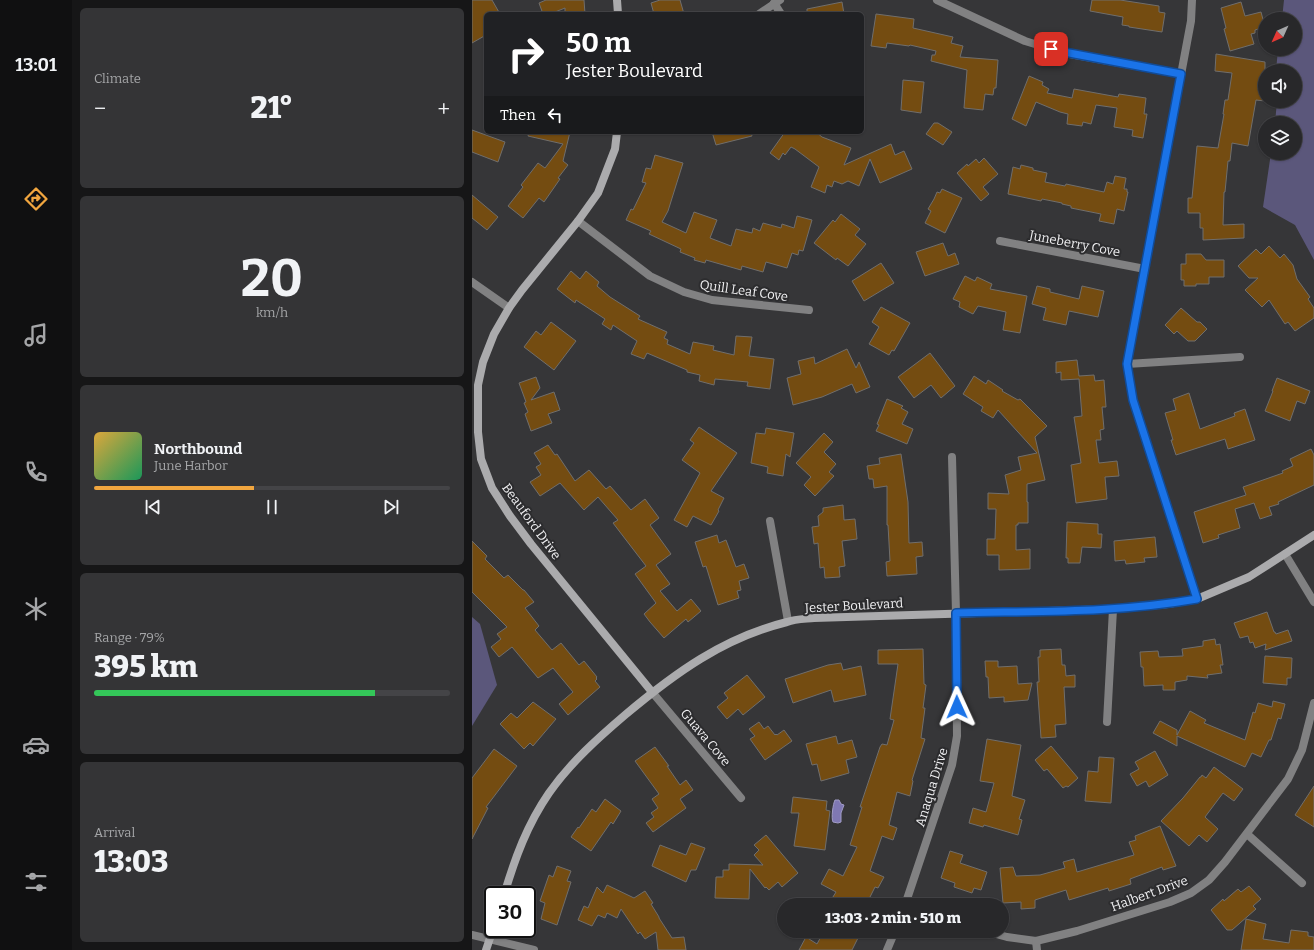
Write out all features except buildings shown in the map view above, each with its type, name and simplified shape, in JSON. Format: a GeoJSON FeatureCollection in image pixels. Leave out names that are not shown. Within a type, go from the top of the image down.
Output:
{"type":"FeatureCollection","features":[{"type":"Feature","properties":{"kind":"street"},"geometry":{"type":"LineString","coordinates":[[616,0],[618,12]]}},
{"type":"Feature","properties":{"kind":"street"},"geometry":{"type":"LineString","coordinates":[[937,0],[1025,42],[1064,52],[1181,74]]}},
{"type":"Feature","properties":{"kind":"street"},"geometry":{"type":"LineString","coordinates":[[1192,0],[1191,21],[1127,364],[1133,400],[1197,599]]}},
{"type":"Feature","properties":{"kind":"street"},"geometry":{"type":"LineString","coordinates":[[761,12],[777,2],[780,12]]}},
{"type":"Feature","properties":{"kind":"street","name":"Beauford Drive"},"geometry":{"type":"LineString","coordinates":[[617,134],[615,149],[598,193],[578,221],[509,308],[494,334],[483,362],[478,385],[475,431],[481,460],[492,488],[510,516],[531,544],[652,692]]}},
{"type":"Feature","properties":{"kind":"street","name":"Quill Leaf Cove"},"geometry":{"type":"LineString","coordinates":[[578,221],[650,276],[684,292],[712,300],[809,310]]}},
{"type":"Feature","properties":{"kind":"street","name":"Juneberry Cove"},"geometry":{"type":"LineString","coordinates":[[1000,240],[1145,269]]}},
{"type":"Feature","properties":{"kind":"street"},"geometry":{"type":"LineString","coordinates":[[472,282],[509,308]]}},
{"type":"Feature","properties":{"kind":"street"},"geometry":{"type":"LineString","coordinates":[[1127,364],[1240,357]]}},
{"type":"Feature","properties":{"kind":"street","name":"Anaqua Drive"},"geometry":{"type":"LineString","coordinates":[[907,898],[952,765],[958,736],[952,457]]}},
{"type":"Feature","properties":{"kind":"street"},"geometry":{"type":"LineString","coordinates":[[770,522],[788,621]]}},
{"type":"Feature","properties":{"kind":"street","name":"Jester Boulevard"},"geometry":{"type":"LineString","coordinates":[[507,886],[518,850],[531,823],[549,793],[574,763],[599,738],[652,692],[707,654],[734,640],[758,630],[788,621],[814,618],[1113,609],[1168,604],[1197,599],[1249,577],[1314,535]]}},
{"type":"Feature","properties":{"kind":"street"},"geometry":{"type":"LineString","coordinates":[[1285,554],[1314,602]]}},
{"type":"Feature","properties":{"kind":"street"},"geometry":{"type":"LineString","coordinates":[[1107,722],[1113,609]]}},
{"type":"Feature","properties":{"kind":"street","name":"Guava Cove"},"geometry":{"type":"LineString","coordinates":[[652,692],[741,798]]}},
{"type":"Feature","properties":{"kind":"street","name":"Halbert Drive"},"geometry":{"type":"LineString","coordinates":[[1009,937],[1036,941],[1077,930],[1170,902],[1191,893],[1209,880],[1247,834],[1288,779],[1302,750],[1314,703]]}},
{"type":"Feature","properties":{"kind":"street"},"geometry":{"type":"LineString","coordinates":[[1247,834],[1302,883]]}},
{"type":"Feature","properties":{"kind":"street"},"geometry":{"type":"LineString","coordinates":[[472,935],[534,950]]}},
{"type":"Feature","properties":{"kind":"street"},"geometry":{"type":"LineString","coordinates":[[887,950],[892,938]]}},
{"type":"Feature","properties":{"kind":"street"},"geometry":{"type":"LineString","coordinates":[[486,950],[490,939]]}},
{"type":"Feature","properties":{"kind":"street"},"geometry":{"type":"LineString","coordinates":[[1036,941],[1037,950]]}},
{"type":"Feature","properties":{"kind":"shaded area"},"geometry":{"type":"Polygon","coordinates":[[[1284,0],[1314,0],[1314,260],[1295,225],[1263,207],[1270,160],[1302,160],[1302,116],[1276,116],[1276,108],[1302,108],[1302,64],[1277,64],[1277,56],[1302,56],[1302,12],[1283,12],[1284,0]]]}},
{"type":"Feature","properties":{"kind":"shaded area"},"geometry":{"type":"Polygon","coordinates":[[[472,617],[480,624],[497,685],[472,726],[472,617]]]}},
{"type":"Feature","properties":{"kind":"shaded area"},"geometry":{"type":"Polygon","coordinates":[[[835,800],[839,800],[841,804],[844,805],[841,813],[841,822],[838,823],[833,822],[832,820],[832,811],[835,800]]]}},
{"type":"Feature","properties":{"kind":"route"},"geometry":{"type":"LineString","coordinates":[[957,707],[956,613],[1113,609],[1168,604],[1197,599],[1133,400],[1127,364],[1181,74],[1051,49]]}}]}
